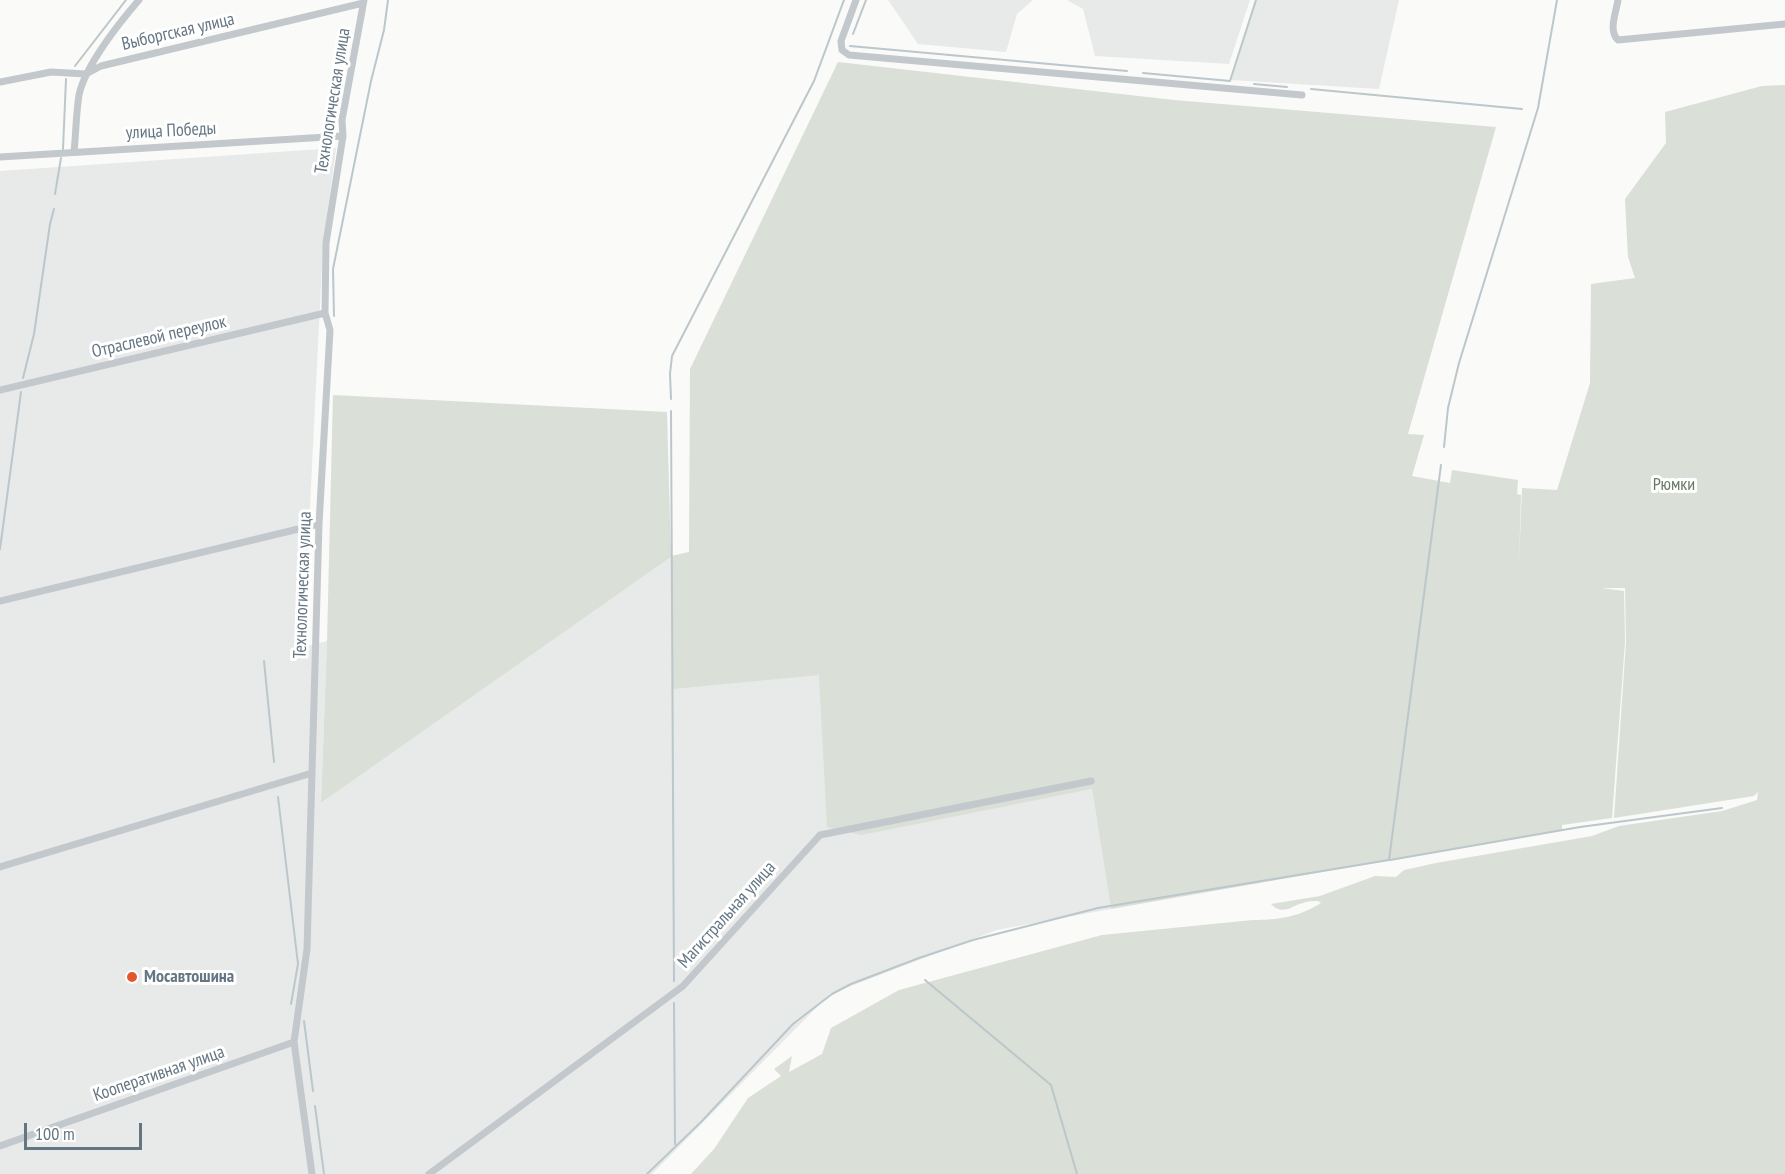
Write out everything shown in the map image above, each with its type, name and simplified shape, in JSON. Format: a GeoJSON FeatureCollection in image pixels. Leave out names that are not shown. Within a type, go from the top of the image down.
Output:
{"type":"FeatureCollection","features":[{"type":"Feature","properties":{"kind":"street"},"geometry":{"type":"LineString","coordinates":[[74,152],[79,94],[86,74],[122,20],[139,0]]}},
{"type":"Feature","properties":{"kind":"street"},"geometry":{"type":"LineString","coordinates":[[856,0],[841,40],[842,50],[849,55],[1302,95]]}},
{"type":"Feature","properties":{"kind":"street"},"geometry":{"type":"LineString","coordinates":[[1618,0],[1612,31],[1618,40],[1785,24]]}},
{"type":"Feature","properties":{"kind":"street","name":"Выборгская улица"},"geometry":{"type":"LineString","coordinates":[[0,82],[51,72],[86,74],[101,66],[363,2]]}},
{"type":"Feature","properties":{"kind":"street","name":"Технологическая улица"},"geometry":{"type":"LineString","coordinates":[[312,1174],[294,1042],[307,949],[319,524],[330,330],[324,313],[327,243],[343,136],[342,120],[363,2]]}},
{"type":"Feature","properties":{"kind":"street","name":"улица Победы"},"geometry":{"type":"LineString","coordinates":[[0,157],[343,136]]}},
{"type":"Feature","properties":{"kind":"street","name":"Отраслевой переулок"},"geometry":{"type":"LineString","coordinates":[[0,390],[324,313]]}},
{"type":"Feature","properties":{"kind":"street"},"geometry":{"type":"LineString","coordinates":[[0,601],[319,524]]}},
{"type":"Feature","properties":{"kind":"street"},"geometry":{"type":"LineString","coordinates":[[0,867],[312,773]]}},
{"type":"Feature","properties":{"kind":"street","name":"Магистральная улица"},"geometry":{"type":"LineString","coordinates":[[429,1174],[683,986],[820,835],[1091,782]]}},
{"type":"Feature","properties":{"kind":"street","name":"Кооперативная улица"},"geometry":{"type":"LineString","coordinates":[[0,1146],[294,1042]]}},
{"type":"Feature","properties":{"kind":"shaded area"},"geometry":{"type":"Polygon","coordinates":[[[888,0],[1033,0],[1017,14],[1006,52],[918,44],[888,0]]]}},
{"type":"Feature","properties":{"kind":"shaded area"},"geometry":{"type":"Polygon","coordinates":[[[1067,0],[1250,0],[1229,64],[1095,56],[1083,9],[1067,0]]]}},
{"type":"Feature","properties":{"kind":"shaded area"},"geometry":{"type":"Polygon","coordinates":[[[1256,0],[1399,0],[1379,89],[1230,80],[1256,0]]]}},
{"type":"Feature","properties":{"kind":"shaded area"},"geometry":{"type":"Polygon","coordinates":[[[336,148],[323,245],[303,647],[327,641],[321,803],[671,557],[819,675],[978,811],[1092,789],[1111,909],[997,930],[830,994],[652,1174],[0,1174],[0,171],[336,148]]]}},
{"type":"Feature","properties":{"kind":"green space","name":"Рюмки"},"geometry":{"type":"Polygon","coordinates":[[[838,62],[1174,100],[1496,127],[1408,434],[1424,435],[1412,476],[1450,483],[1452,470],[1518,480],[1517,494],[1521,495],[1519,563],[1522,488],[1557,490],[1590,383],[1591,284],[1635,278],[1628,257],[1625,199],[1666,143],[1665,112],[1762,86],[1785,85],[1785,1174],[691,1174],[714,1149],[748,1098],[781,1076],[774,1069],[792,1056],[789,1072],[822,1054],[831,1028],[899,990],[1102,935],[1288,917],[1305,912],[1321,903],[1307,902],[1283,910],[1271,904],[1320,896],[1375,876],[1396,877],[1404,870],[1436,863],[1592,836],[1619,826],[1722,811],[1757,800],[1758,792],[1754,796],[1614,818],[1626,642],[1625,588],[1601,588],[1624,591],[1625,642],[1612,818],[1562,825],[1562,830],[1111,909],[1092,789],[861,835],[827,827],[819,675],[673,689],[671,557],[321,803],[333,395],[667,412],[671,556],[689,552],[690,369],[838,62]]]}},
{"type":"Feature","properties":{"kind":"waterway"},"geometry":{"type":"LineString","coordinates":[[75,66],[126,0]]}},
{"type":"Feature","properties":{"kind":"waterway"},"geometry":{"type":"LineString","coordinates":[[334,316],[333,269],[371,81],[384,30],[388,0]]}},
{"type":"Feature","properties":{"kind":"waterway"},"geometry":{"type":"LineString","coordinates":[[671,399],[672,356],[814,81],[844,0]]}},
{"type":"Feature","properties":{"kind":"waterway"},"geometry":{"type":"LineString","coordinates":[[853,34],[866,0]]}},
{"type":"Feature","properties":{"kind":"waterway"},"geometry":{"type":"LineString","coordinates":[[1143,73],[1230,81],[1256,0]]}},
{"type":"Feature","properties":{"kind":"waterway"},"geometry":{"type":"LineString","coordinates":[[1444,447],[1448,408],[1459,363],[1538,108],[1557,0]]}},
{"type":"Feature","properties":{"kind":"waterway"},"geometry":{"type":"LineString","coordinates":[[850,46],[1127,71]]}},
{"type":"Feature","properties":{"kind":"waterway"},"geometry":{"type":"LineString","coordinates":[[63,149],[66,79]]}},
{"type":"Feature","properties":{"kind":"waterway"},"geometry":{"type":"LineString","coordinates":[[1254,84],[1287,87]]}},
{"type":"Feature","properties":{"kind":"waterway"},"geometry":{"type":"LineString","coordinates":[[1311,89],[1522,109]]}},
{"type":"Feature","properties":{"kind":"waterway"},"geometry":{"type":"LineString","coordinates":[[55,194],[61,158]]}},
{"type":"Feature","properties":{"kind":"waterway"},"geometry":{"type":"LineString","coordinates":[[23,378],[34,334],[54,209]]}},
{"type":"Feature","properties":{"kind":"waterway"},"geometry":{"type":"LineString","coordinates":[[0,549],[21,392]]}},
{"type":"Feature","properties":{"kind":"waterway"},"geometry":{"type":"LineString","coordinates":[[671,411],[674,981]]}},
{"type":"Feature","properties":{"kind":"waterway"},"geometry":{"type":"LineString","coordinates":[[647,1174],[701,1122],[793,1024],[832,994],[851,984],[973,940],[1098,908],[1389,860],[1441,465]]}},
{"type":"Feature","properties":{"kind":"waterway"},"geometry":{"type":"LineString","coordinates":[[264,661],[274,762]]}},
{"type":"Feature","properties":{"kind":"waterway"},"geometry":{"type":"LineString","coordinates":[[278,797],[298,964],[291,1004]]}},
{"type":"Feature","properties":{"kind":"waterway"},"geometry":{"type":"LineString","coordinates":[[1390,860],[1580,827],[1722,808]]}},
{"type":"Feature","properties":{"kind":"waterway"},"geometry":{"type":"LineString","coordinates":[[925,980],[1051,1085],[1077,1174]]}},
{"type":"Feature","properties":{"kind":"waterway"},"geometry":{"type":"LineString","coordinates":[[674,1003],[675,1144]]}},
{"type":"Feature","properties":{"kind":"waterway"},"geometry":{"type":"LineString","coordinates":[[304,1021],[313,1091]]}},
{"type":"Feature","properties":{"kind":"waterway"},"geometry":{"type":"LineString","coordinates":[[315,1106],[324,1174]]}},
{"type":"Feature","properties":{"kind":"place","name":"Мосавтошина"},"geometry":{"type":"Point","coordinates":[132,977]}}]}
